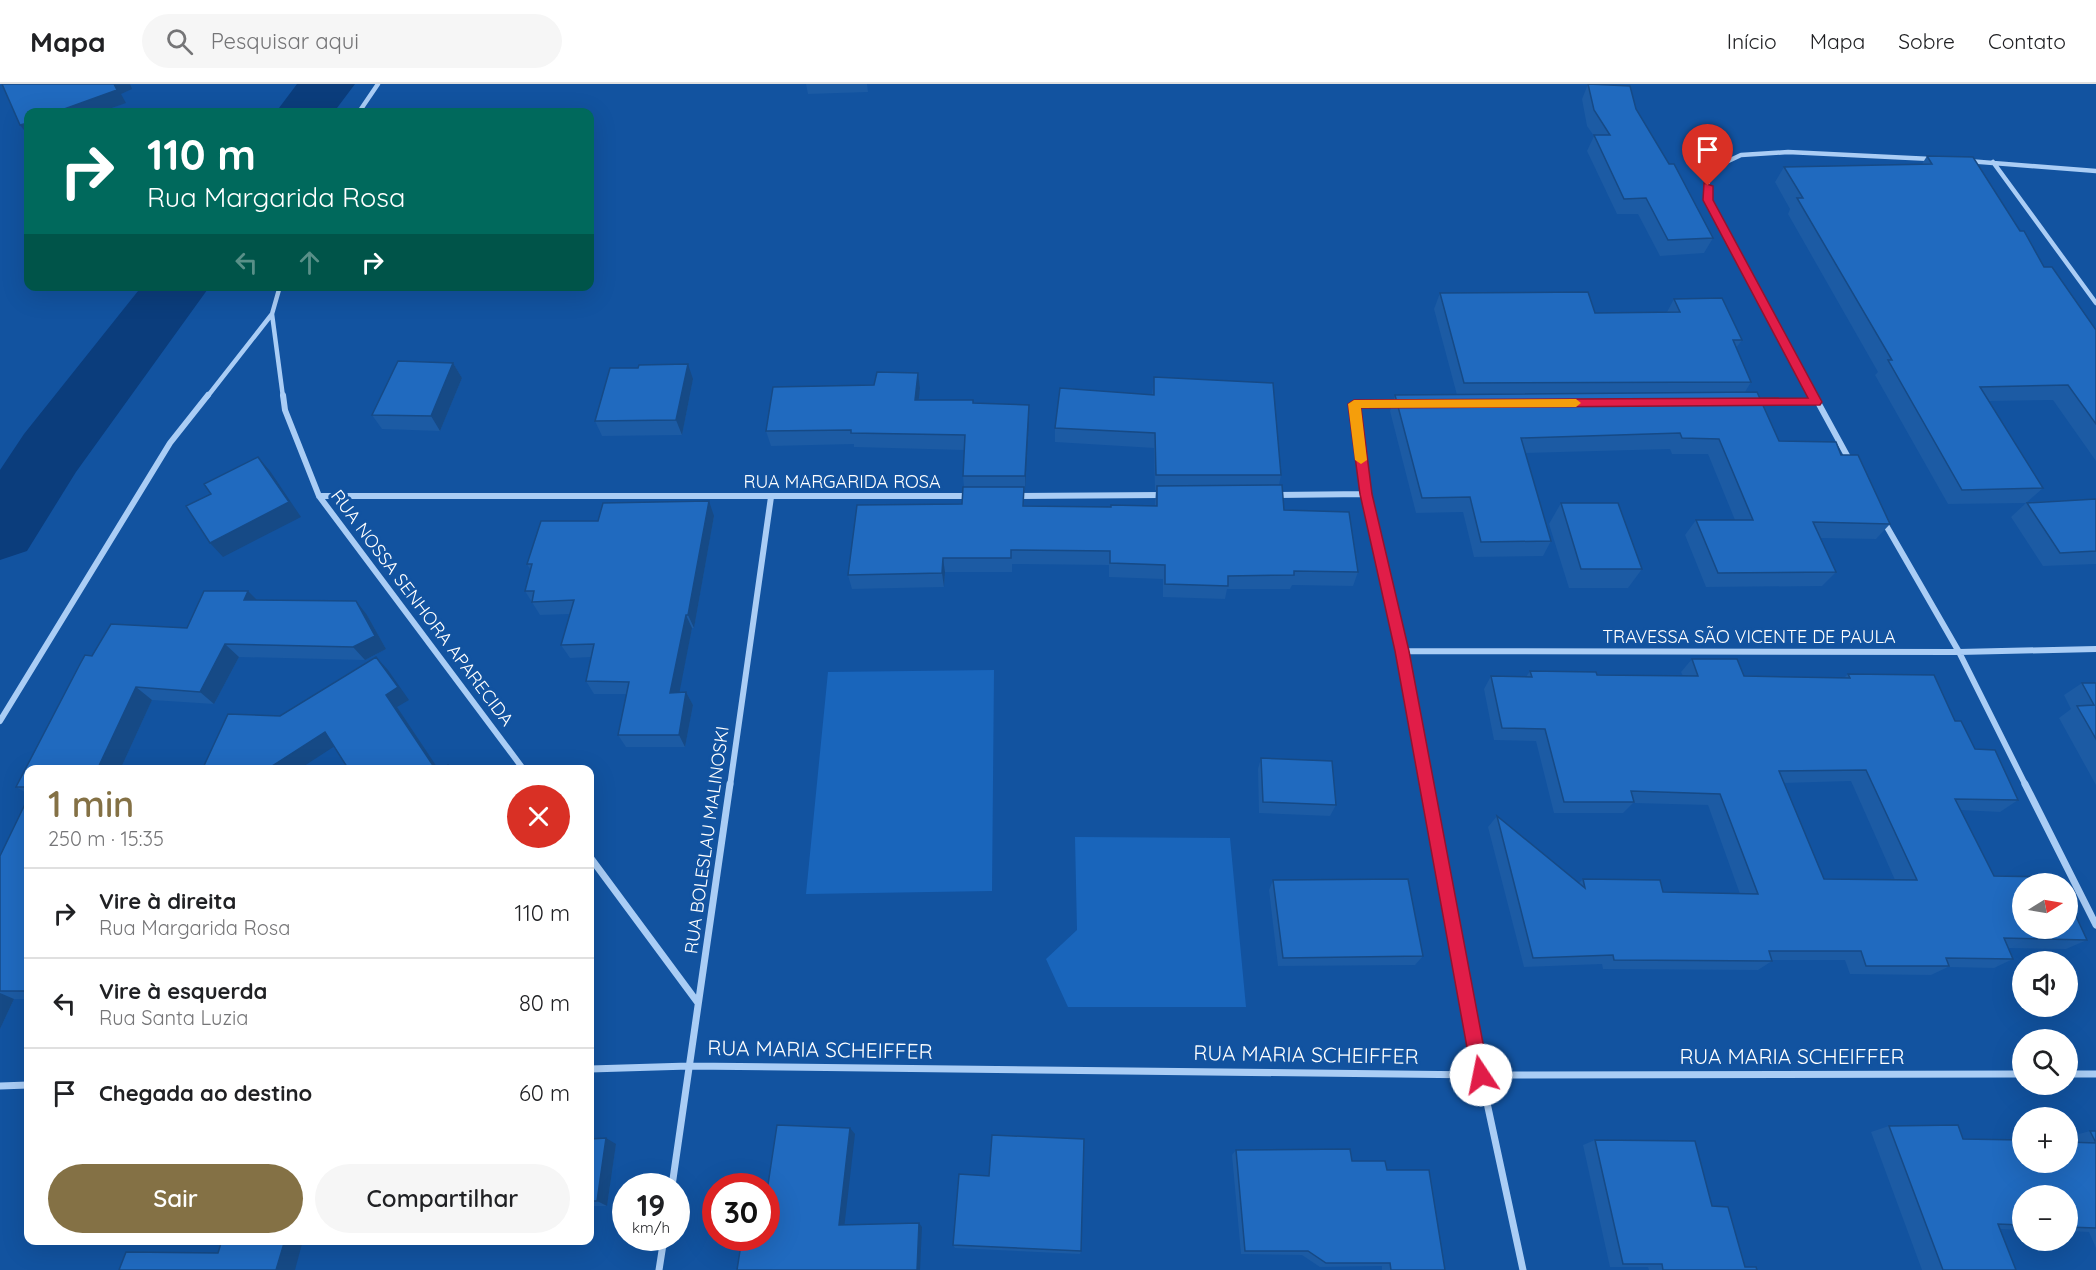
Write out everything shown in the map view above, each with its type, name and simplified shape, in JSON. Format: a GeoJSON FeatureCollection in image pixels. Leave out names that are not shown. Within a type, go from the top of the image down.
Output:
{"type":"FeatureCollection","features":[{"type":"Feature","properties":{"kind":"street"},"geometry":{"type":"LineString","coordinates":[[362,108],[378,84]]}},
{"type":"Feature","properties":{"kind":"street"},"geometry":{"type":"LineString","coordinates":[[1856,472],[1708,200],[1707,171],[1741,155],[1788,152],[1936,159]]}},
{"type":"Feature","properties":{"kind":"street"},"geometry":{"type":"LineString","coordinates":[[1959,160],[2096,171]]}},
{"type":"Feature","properties":{"kind":"street"},"geometry":{"type":"LineString","coordinates":[[1993,162],[2096,303]]}},
{"type":"Feature","properties":{"kind":"street","name":"RUA NOSSA SENHORA APARECIDA"},"geometry":{"type":"LineString","coordinates":[[279,291],[272,314],[285,410],[319,496],[520,765]]}},
{"type":"Feature","properties":{"kind":"street"},"geometry":{"type":"LineString","coordinates":[[0,721],[170,443],[272,314]]}},
{"type":"Feature","properties":{"kind":"street"},"geometry":{"type":"LineString","coordinates":[[1745,402],[1816,402]]}},
{"type":"Feature","properties":{"kind":"street"},"geometry":{"type":"LineString","coordinates":[[1402,404],[1354,404],[1366,494],[1402,651],[1481,1075],[1523,1270]]}},
{"type":"Feature","properties":{"kind":"street"},"geometry":{"type":"LineString","coordinates":[[1271,495],[1366,494]]}},
{"type":"Feature","properties":{"kind":"street"},"geometry":{"type":"LineString","coordinates":[[1009,496],[1164,495]]}},
{"type":"Feature","properties":{"kind":"street","name":"RUA MARGARIDA ROSA"},"geometry":{"type":"LineString","coordinates":[[319,496],[973,496]]}},
{"type":"Feature","properties":{"kind":"street","name":"RUA BOLESLAU MALINOSKI"},"geometry":{"type":"LineString","coordinates":[[674,1173],[771,497]]}},
{"type":"Feature","properties":{"kind":"street"},"geometry":{"type":"LineString","coordinates":[[1879,512],[1959,652],[2096,925]]}},
{"type":"Feature","properties":{"kind":"street","name":"TRAVESSA SÃO VICENTE DE PAULA"},"geometry":{"type":"LineString","coordinates":[[1402,651],[1959,652],[2096,649]]}},
{"type":"Feature","properties":{"kind":"street"},"geometry":{"type":"LineString","coordinates":[[594,862],[698,1003]]}},
{"type":"Feature","properties":{"kind":"street","name":"RUA MARIA SCHEIFFER"},"geometry":{"type":"LineString","coordinates":[[594,1069],[689,1066],[1481,1075],[2012,1074]]}},
{"type":"Feature","properties":{"kind":"street"},"geometry":{"type":"LineString","coordinates":[[2078,1074],[2096,1074]]}},
{"type":"Feature","properties":{"kind":"street"},"geometry":{"type":"LineString","coordinates":[[0,1086],[24,1085]]}},
{"type":"Feature","properties":{"kind":"street"},"geometry":{"type":"LineString","coordinates":[[659,1270],[662,1251]]}},
{"type":"Feature","properties":{"kind":"shaded area"},"geometry":{"type":"Polygon","coordinates":[[[994,670],[992,891],[806,894],[828,672],[994,670]]]}},
{"type":"Feature","properties":{"kind":"shaded area"},"geometry":{"type":"Polygon","coordinates":[[[1075,837],[1230,838],[1246,1007],[1068,1007],[1046,959],[1077,930],[1075,837]]]}},
{"type":"Feature","properties":{"kind":"building"},"geometry":{"type":"Polygon","coordinates":[[[2,84],[114,84],[117,90],[67,108],[24,108],[24,124],[20,125],[2,84]]]}},
{"type":"Feature","properties":{"kind":"building"},"geometry":{"type":"Polygon","coordinates":[[[1588,84],[1630,86],[1636,109],[1669,164],[1674,164],[1713,238],[1668,240],[1646,198],[1624,199],[1594,135],[1610,135],[1594,110],[1588,84]]]}},
{"type":"Feature","properties":{"kind":"building"},"geometry":{"type":"Polygon","coordinates":[[[1927,156],[1973,157],[2020,231],[2024,231],[2044,267],[2052,267],[2096,330],[2096,424],[2068,385],[1980,387],[2043,488],[1962,490],[1888,360],[1892,360],[1797,198],[1803,198],[1784,167],[1932,164],[1927,156]]]}},
{"type":"Feature","properties":{"kind":"building"},"geometry":{"type":"Polygon","coordinates":[[[1588,292],[1595,313],[1680,312],[1674,299],[1722,298],[1742,340],[1733,340],[1751,382],[1464,383],[1440,293],[1588,292]]]}},
{"type":"Feature","properties":{"kind":"building"},"geometry":{"type":"Polygon","coordinates":[[[398,361],[453,363],[431,416],[372,415],[398,361]]]}},
{"type":"Feature","properties":{"kind":"building"},"geometry":{"type":"Polygon","coordinates":[[[688,364],[676,420],[595,421],[610,368],[688,364]]]}},
{"type":"Feature","properties":{"kind":"building"},"geometry":{"type":"Polygon","coordinates":[[[877,372],[918,373],[915,400],[973,400],[973,403],[1029,405],[1025,476],[963,476],[965,435],[851,433],[851,430],[766,431],[773,387],[874,385],[877,372]]]}},
{"type":"Feature","properties":{"kind":"building"},"geometry":{"type":"Polygon","coordinates":[[[1154,377],[1273,383],[1281,475],[1156,475],[1155,433],[1055,428],[1060,388],[1154,395],[1154,377]]]}},
{"type":"Feature","properties":{"kind":"building"},"geometry":{"type":"Polygon","coordinates":[[[1757,392],[1779,441],[1836,442],[1841,455],[1858,455],[1890,524],[1813,522],[1836,572],[1718,573],[1696,520],[1753,520],[1719,439],[1682,438],[1680,433],[1521,438],[1551,541],[1481,542],[1470,497],[1422,498],[1395,395],[1757,392]]]}},
{"type":"Feature","properties":{"kind":"building"},"geometry":{"type":"Polygon","coordinates":[[[258,457],[289,502],[210,543],[186,506],[211,494],[204,484],[258,457]]]}},
{"type":"Feature","properties":{"kind":"building"},"geometry":{"type":"Polygon","coordinates":[[[1282,485],[1284,510],[1349,512],[1358,572],[1294,571],[1294,575],[1228,576],[1228,586],[1165,584],[1165,565],[1110,563],[1110,551],[1011,550],[1011,558],[943,558],[942,573],[848,575],[857,505],[962,504],[963,487],[1024,487],[1023,506],[1157,506],[1157,486],[1282,485]]]}},
{"type":"Feature","properties":{"kind":"building"},"geometry":{"type":"Polygon","coordinates":[[[2096,499],[2096,551],[2060,553],[2027,503],[2096,499]]]}},
{"type":"Feature","properties":{"kind":"building"},"geometry":{"type":"Polygon","coordinates":[[[709,501],[688,615],[686,615],[670,693],[686,692],[679,735],[618,735],[629,682],[586,681],[594,644],[561,645],[574,600],[532,602],[534,591],[525,591],[532,564],[527,564],[541,521],[598,521],[603,503],[709,501]]]}},
{"type":"Feature","properties":{"kind":"building"},"geometry":{"type":"Polygon","coordinates":[[[1561,503],[1618,503],[1642,569],[1581,569],[1561,503]]]}},
{"type":"Feature","properties":{"kind":"building"},"geometry":{"type":"Polygon","coordinates":[[[204,591],[248,591],[244,600],[356,601],[375,636],[353,647],[225,644],[200,692],[136,687],[99,765],[28,765],[85,655],[92,656],[111,624],[187,628],[204,591]]]}},
{"type":"Feature","properties":{"kind":"building"},"geometry":{"type":"Polygon","coordinates":[[[376,657],[398,687],[386,695],[433,765],[346,765],[325,732],[274,765],[204,765],[228,714],[280,716],[376,657]]]}},
{"type":"Feature","properties":{"kind":"building"},"geometry":{"type":"Polygon","coordinates":[[[1692,659],[1737,659],[1744,676],[1850,678],[1848,674],[1934,675],[1955,721],[1961,721],[1975,749],[1995,750],[2018,800],[1955,799],[1994,876],[2012,876],[2012,938],[2004,938],[2012,959],[1946,958],[1949,966],[1866,966],[1861,951],[1769,951],[1772,961],[1614,960],[1613,955],[1533,958],[1497,816],[1585,888],[1583,879],[1660,880],[1663,892],[1758,894],[1720,794],[1631,791],[1634,802],[1564,802],[1545,729],[1502,728],[1491,676],[1532,677],[1530,671],[1596,672],[1597,675],[1698,676],[1692,659]],[[1866,770],[1779,771],[1824,879],[1917,880],[1866,770]]]}},
{"type":"Feature","properties":{"kind":"building"},"geometry":{"type":"Polygon","coordinates":[[[2082,683],[2096,683],[2096,739],[2077,706],[2094,705],[2082,683]]]}},
{"type":"Feature","properties":{"kind":"building"},"geometry":{"type":"Polygon","coordinates":[[[1261,758],[1332,761],[1336,805],[1263,802],[1261,758]]]}},
{"type":"Feature","properties":{"kind":"building"},"geometry":{"type":"Polygon","coordinates":[[[24,772],[24,787],[16,787],[24,772]]]}},
{"type":"Feature","properties":{"kind":"building"},"geometry":{"type":"Polygon","coordinates":[[[24,806],[24,991],[0,991],[0,856],[24,806]]]}},
{"type":"Feature","properties":{"kind":"building"},"geometry":{"type":"Polygon","coordinates":[[[1408,879],[1423,956],[1283,958],[1273,880],[1408,879]]]}},
{"type":"Feature","properties":{"kind":"building"},"geometry":{"type":"Polygon","coordinates":[[[2078,921],[2087,940],[2046,939],[2078,939],[2078,921]]]}},
{"type":"Feature","properties":{"kind":"building"},"geometry":{"type":"Polygon","coordinates":[[[777,1125],[850,1128],[839,1225],[919,1223],[917,1270],[737,1270],[740,1251],[780,1251],[780,1173],[770,1173],[777,1125]]]}},
{"type":"Feature","properties":{"kind":"building"},"geometry":{"type":"Polygon","coordinates":[[[1958,1125],[1963,1139],[2012,1140],[2012,1173],[2078,1173],[2078,1142],[2096,1143],[2096,1228],[2078,1227],[2078,1185],[2012,1185],[2012,1225],[1998,1224],[2016,1270],[1943,1270],[1889,1126],[1958,1125]]]}},
{"type":"Feature","properties":{"kind":"building"},"geometry":{"type":"Polygon","coordinates":[[[2090,1131],[2096,1131],[2096,1143],[2090,1131]]]}},
{"type":"Feature","properties":{"kind":"building"},"geometry":{"type":"Polygon","coordinates":[[[992,1135],[1084,1139],[1081,1251],[953,1245],[959,1174],[989,1176],[992,1135]]]}},
{"type":"Feature","properties":{"kind":"building"},"geometry":{"type":"Polygon","coordinates":[[[606,1138],[597,1201],[594,1201],[594,1139],[606,1138]]]}},
{"type":"Feature","properties":{"kind":"building"},"geometry":{"type":"Polygon","coordinates":[[[1595,1140],[1695,1141],[1712,1206],[1728,1207],[1745,1267],[1756,1267],[1757,1270],[1663,1270],[1662,1264],[1623,1264],[1595,1140]]]}},
{"type":"Feature","properties":{"kind":"building"},"geometry":{"type":"Polygon","coordinates":[[[1350,1149],[1352,1161],[1385,1161],[1387,1170],[1429,1170],[1445,1270],[1391,1270],[1390,1263],[1326,1263],[1308,1251],[1245,1251],[1236,1150],[1350,1149]]]}},
{"type":"Feature","properties":{"kind":"building"},"geometry":{"type":"Polygon","coordinates":[[[220,1245],[284,1245],[276,1270],[119,1270],[126,1252],[218,1253],[220,1245]]]}},
{"type":"Feature","properties":{"kind":"waterway"},"geometry":{"type":"LineString","coordinates":[[307,108],[327,84]]}},
{"type":"Feature","properties":{"kind":"waterway"},"geometry":{"type":"LineString","coordinates":[[0,530],[50,453],[174,291]]}},
{"type":"Feature","properties":{"kind":"slow traffic"},"geometry":{"type":"LineString","coordinates":[[1361,460],[1354,404],[1576,403]]}},
{"type":"Feature","properties":{"kind":"route"},"geometry":{"type":"LineString","coordinates":[[1481,1075],[1402,651],[1366,494],[1354,404],[1816,402],[1708,200],[1708,186]]}}]}
